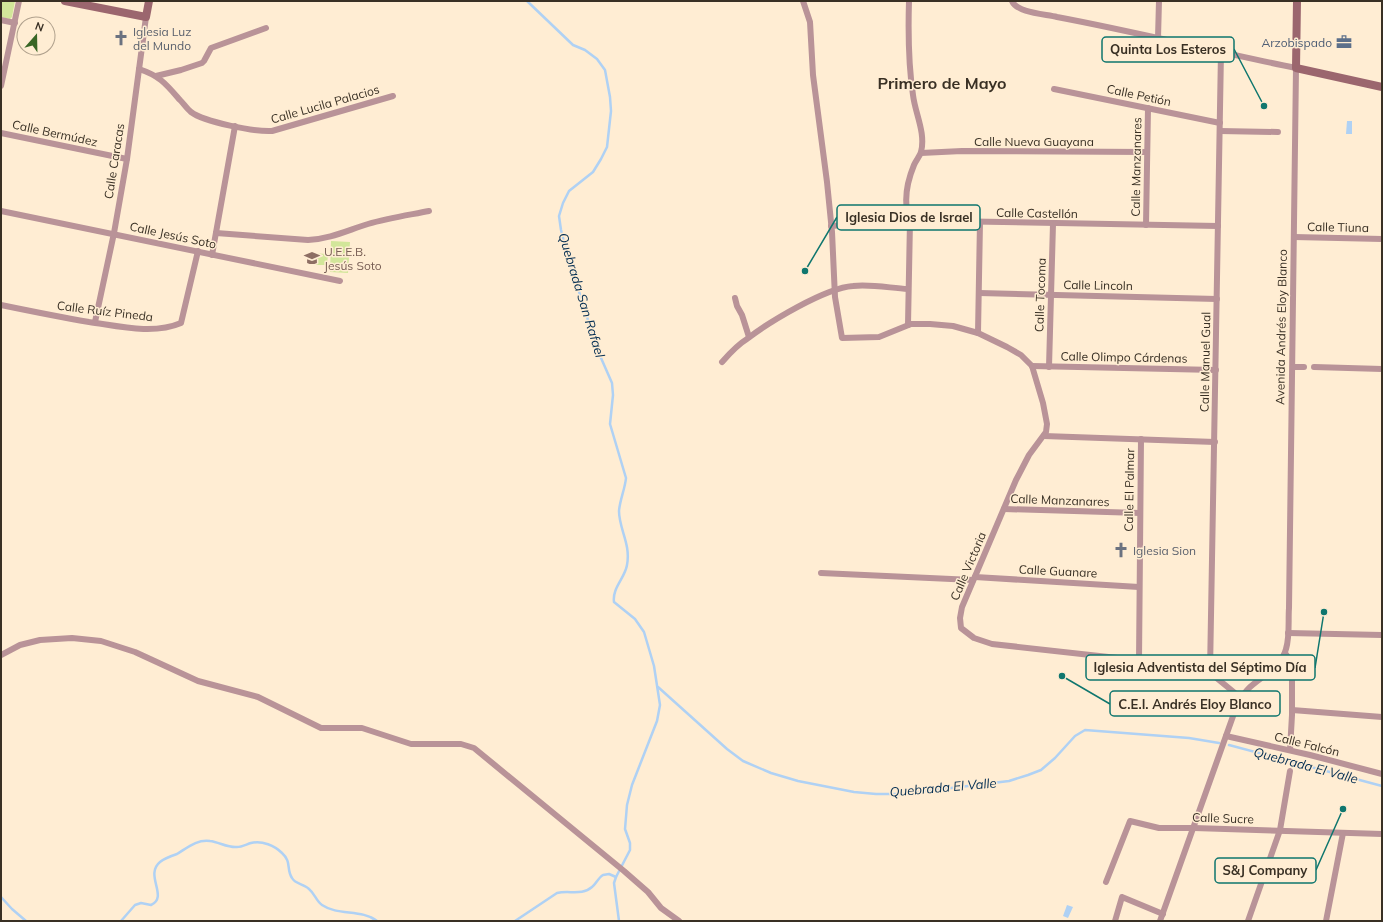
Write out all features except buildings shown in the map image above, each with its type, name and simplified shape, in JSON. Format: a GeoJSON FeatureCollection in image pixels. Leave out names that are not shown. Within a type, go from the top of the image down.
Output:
{"type":"FeatureCollection","features":[{"type":"Feature","properties":{"kind":"street"},"geometry":{"type":"LineString","coordinates":[[1,86],[19,1]]}},
{"type":"Feature","properties":{"kind":"street"},"geometry":{"type":"LineString","coordinates":[[65,1],[146,17]]}},
{"type":"Feature","properties":{"kind":"street","name":"Calle Caracas"},"geometry":{"type":"LineString","coordinates":[[95,322],[114,233],[127,159],[149,1]]}},
{"type":"Feature","properties":{"kind":"street"},"geometry":{"type":"LineString","coordinates":[[803,1],[810,22],[812,75],[827,182],[834,291],[842,338],[879,337],[908,325],[930,324],[953,326],[978,333],[1007,347],[1021,356],[1032,366],[1046,419],[1044,436],[1215,442]]}},
{"type":"Feature","properties":{"kind":"street"},"geometry":{"type":"LineString","coordinates":[[908,325],[910,221],[906,210],[908,185],[912,170],[921,153],[921,132],[913,96],[908,60],[909,1]]}},
{"type":"Feature","properties":{"kind":"street"},"geometry":{"type":"LineString","coordinates":[[1012,1],[1017,8],[1027,11],[1382,87]]}},
{"type":"Feature","properties":{"kind":"street"},"geometry":{"type":"LineString","coordinates":[[1158,38],[1159,1]]}},
{"type":"Feature","properties":{"kind":"street","name":"Avenida Andrés Eloy Blanco"},"geometry":{"type":"LineString","coordinates":[[1285,652],[1287,648],[1288,633],[1293,367],[1297,1]]}},
{"type":"Feature","properties":{"kind":"street"},"geometry":{"type":"LineString","coordinates":[[1,20],[15,23]]}},
{"type":"Feature","properties":{"kind":"street"},"geometry":{"type":"LineString","coordinates":[[156,76],[196,66],[204,61],[211,48],[266,28]]}},
{"type":"Feature","properties":{"kind":"street","name":"Calle Manuel Gual"},"geometry":{"type":"LineString","coordinates":[[1210,672],[1221,52]]}},
{"type":"Feature","properties":{"kind":"street","name":"Calle Lucila Palacios"},"geometry":{"type":"LineString","coordinates":[[139,69],[156,76],[163,81],[191,112],[202,117],[256,131],[272,131],[392,96]]}},
{"type":"Feature","properties":{"kind":"street","name":"Calle Petión"},"geometry":{"type":"LineString","coordinates":[[1054,89],[1220,123]]}},
{"type":"Feature","properties":{"kind":"street","name":"Calle Manzanares"},"geometry":{"type":"LineString","coordinates":[[1146,225],[1148,108]]}},
{"type":"Feature","properties":{"kind":"street"},"geometry":{"type":"LineString","coordinates":[[212,255],[235,126]]}},
{"type":"Feature","properties":{"kind":"street"},"geometry":{"type":"LineString","coordinates":[[1220,131],[1278,132]]}},
{"type":"Feature","properties":{"kind":"street","name":"Calle Bermúdez"},"geometry":{"type":"LineString","coordinates":[[1,133],[127,159]]}},
{"type":"Feature","properties":{"kind":"street","name":"Calle Nueva Guayana"},"geometry":{"type":"LineString","coordinates":[[921,153],[962,151],[1147,152]]}},
{"type":"Feature","properties":{"kind":"street","name":"Calle Jesús Soto"},"geometry":{"type":"LineString","coordinates":[[1,210],[340,281]]}},
{"type":"Feature","properties":{"kind":"street"},"geometry":{"type":"LineString","coordinates":[[216,233],[308,240],[320,239],[376,222],[429,211]]}},
{"type":"Feature","properties":{"kind":"street","name":"Calle Castellón"},"geometry":{"type":"LineString","coordinates":[[831,226],[910,221],[1218,226]]}},
{"type":"Feature","properties":{"kind":"street"},"geometry":{"type":"LineString","coordinates":[[978,333],[980,222]]}},
{"type":"Feature","properties":{"kind":"street","name":"Calle Tocoma"},"geometry":{"type":"LineString","coordinates":[[1049,367],[1053,224]]}},
{"type":"Feature","properties":{"kind":"street","name":"Calle Tiuna"},"geometry":{"type":"LineString","coordinates":[[1294,237],[1382,239]]}},
{"type":"Feature","properties":{"kind":"street","name":"Calle Ruíz Pineda"},"geometry":{"type":"LineString","coordinates":[[1,306],[129,327],[159,329],[171,327],[180,323],[198,251]]}},
{"type":"Feature","properties":{"kind":"street"},"geometry":{"type":"LineString","coordinates":[[722,362],[734,349],[749,337],[791,311],[834,291],[852,286],[908,289]]}},
{"type":"Feature","properties":{"kind":"street","name":"Calle Lincoln"},"geometry":{"type":"LineString","coordinates":[[979,293],[1217,299]]}},
{"type":"Feature","properties":{"kind":"street"},"geometry":{"type":"LineString","coordinates":[[735,298],[749,337]]}},
{"type":"Feature","properties":{"kind":"street","name":"Calle Olimpo Cárdenas"},"geometry":{"type":"LineString","coordinates":[[1032,366],[1216,370]]}},
{"type":"Feature","properties":{"kind":"street"},"geometry":{"type":"LineString","coordinates":[[1293,367],[1304,367]]}},
{"type":"Feature","properties":{"kind":"street"},"geometry":{"type":"LineString","coordinates":[[1314,367],[1382,369]]}},
{"type":"Feature","properties":{"kind":"street","name":"Calle Victoria"},"geometry":{"type":"LineString","coordinates":[[1044,436],[1029,455],[974,579],[962,608],[960,622],[963,631],[986,643],[1005,646],[1199,667],[1210,672],[1241,698]]}},
{"type":"Feature","properties":{"kind":"street","name":"Calle El Palmar"},"geometry":{"type":"LineString","coordinates":[[1139,661],[1141,440]]}},
{"type":"Feature","properties":{"kind":"street","name":"Calle Manzanares"},"geometry":{"type":"LineString","coordinates":[[1004,509],[1140,513]]}},
{"type":"Feature","properties":{"kind":"street","name":"Calle Guanare"},"geometry":{"type":"LineString","coordinates":[[821,573],[1139,587]]}},
{"type":"Feature","properties":{"kind":"street"},"geometry":{"type":"LineString","coordinates":[[1288,633],[1382,635]]}},
{"type":"Feature","properties":{"kind":"street"},"geometry":{"type":"LineString","coordinates":[[1,656],[20,645],[40,640],[72,638],[101,641],[135,652],[198,681],[258,697],[321,728],[362,728],[410,744],[468,745],[480,752],[609,858],[648,892],[661,908],[679,921]]}},
{"type":"Feature","properties":{"kind":"street"},"geometry":{"type":"LineString","coordinates":[[1160,921],[1241,698],[1249,688],[1272,670],[1285,652],[1291,665],[1292,710],[1290,750]]}},
{"type":"Feature","properties":{"kind":"street"},"geometry":{"type":"LineString","coordinates":[[1292,710],[1382,716]]}},
{"type":"Feature","properties":{"kind":"street","name":"Calle Falcón"},"geometry":{"type":"LineString","coordinates":[[1226,736],[1290,750],[1382,774]]}},
{"type":"Feature","properties":{"kind":"street"},"geometry":{"type":"LineString","coordinates":[[1248,921],[1280,830],[1290,771]]}},
{"type":"Feature","properties":{"kind":"street","name":"Calle Sucre"},"geometry":{"type":"LineString","coordinates":[[1106,882],[1130,821],[1159,828],[1280,830],[1382,834]]}},
{"type":"Feature","properties":{"kind":"street"},"geometry":{"type":"LineString","coordinates":[[1326,921],[1343,832]]}},
{"type":"Feature","properties":{"kind":"street"},"geometry":{"type":"LineString","coordinates":[[1115,921],[1122,897],[1163,914]]}},
{"type":"Feature","properties":{"kind":"green space"},"geometry":{"type":"Polygon","coordinates":[[[1,1],[15,1],[12,17],[10,19],[1,17],[1,1]]]}},
{"type":"Feature","properties":{"kind":"green space"},"geometry":{"type":"Polygon","coordinates":[[[331,241],[350,242],[348,273],[330,272],[331,241]]]}},
{"type":"Feature","properties":{"kind":"green space"},"geometry":{"type":"Polygon","coordinates":[[[309,253],[328,254],[327,265],[309,265],[309,253]]]}},
{"type":"Feature","properties":{"kind":"water"},"geometry":{"type":"Polygon","coordinates":[[[1347,121],[1352,121],[1352,134],[1346,134],[1347,121]]]}},
{"type":"Feature","properties":{"kind":"water"},"geometry":{"type":"Polygon","coordinates":[[[1067,905],[1073,907],[1068,918],[1063,916],[1067,905]]]}},
{"type":"Feature","properties":{"kind":"waterway","name":"Quebrada San Rafael"},"geometry":{"type":"LineString","coordinates":[[527,1],[573,45],[585,50],[597,59],[605,70],[610,97],[611,111],[607,147],[593,172],[569,191],[559,216],[568,258],[594,342],[612,383],[613,395],[610,424],[626,478],[619,511],[628,557],[626,570],[615,592],[614,602],[635,619],[644,632],[654,666],[660,705],[657,721],[632,785],[627,805],[625,829],[630,843],[630,850],[614,883],[619,921]]}},
{"type":"Feature","properties":{"kind":"waterway","name":"Quebrada El Valle"},"geometry":{"type":"LineString","coordinates":[[658,687],[727,749],[743,761],[771,773],[798,781],[854,792],[902,794],[1009,781],[1041,770],[1055,758],[1075,736],[1085,730],[1189,738],[1219,743]]}},
{"type":"Feature","properties":{"kind":"waterway","name":"Quebrada El Valle"},"geometry":{"type":"LineString","coordinates":[[1229,745],[1382,786]]}},
{"type":"Feature","properties":{"kind":"waterway"},"geometry":{"type":"LineString","coordinates":[[121,921],[135,905],[141,903],[151,905],[156,901],[158,891],[154,873],[160,862],[177,854],[192,844],[201,841],[234,847],[241,847],[255,842],[272,846],[279,850],[287,859],[289,872],[293,880],[309,889],[318,902],[322,905],[335,910],[371,917],[377,921]]}},
{"type":"Feature","properties":{"kind":"waterway"},"geometry":{"type":"LineString","coordinates":[[515,921],[557,893],[580,892],[588,890],[603,875],[609,874],[616,877]]}},
{"type":"Feature","properties":{"kind":"waterway"},"geometry":{"type":"LineString","coordinates":[[1,897],[26,921]]}},
{"type":"Feature","properties":{"kind":"place","name":"Iglesia Luz del Mundo"},"geometry":{"type":"Point","coordinates":[121,38]}},
{"type":"Feature","properties":{"kind":"place","name":"Arzobispado"},"geometry":{"type":"Point","coordinates":[1344,42]}},
{"type":"Feature","properties":{"kind":"place","name":"Quinta Los Esteros"},"geometry":{"type":"Point","coordinates":[1264,106]}},
{"type":"Feature","properties":{"kind":"place","name":"U.E.E.B. Jesús Soto"},"geometry":{"type":"Point","coordinates":[312,258]}},
{"type":"Feature","properties":{"kind":"place","name":"Iglesia Dios de Israel"},"geometry":{"type":"Point","coordinates":[805,271]}},
{"type":"Feature","properties":{"kind":"place","name":"Iglesia Sion"},"geometry":{"type":"Point","coordinates":[1121,550]}},
{"type":"Feature","properties":{"kind":"place","name":"Iglesia Adventista del Séptimo Día"},"geometry":{"type":"Point","coordinates":[1324,612]}},
{"type":"Feature","properties":{"kind":"place","name":"C.E.I. Andrés Eloy Blanco"},"geometry":{"type":"Point","coordinates":[1062,676]}},
{"type":"Feature","properties":{"kind":"place","name":"S&J Company"},"geometry":{"type":"Point","coordinates":[1343,809]}},
{"type":"Feature","properties":{"kind":"district","name":"Primero de Mayo"},"geometry":{"type":"Point","coordinates":[942,83]}}]}
